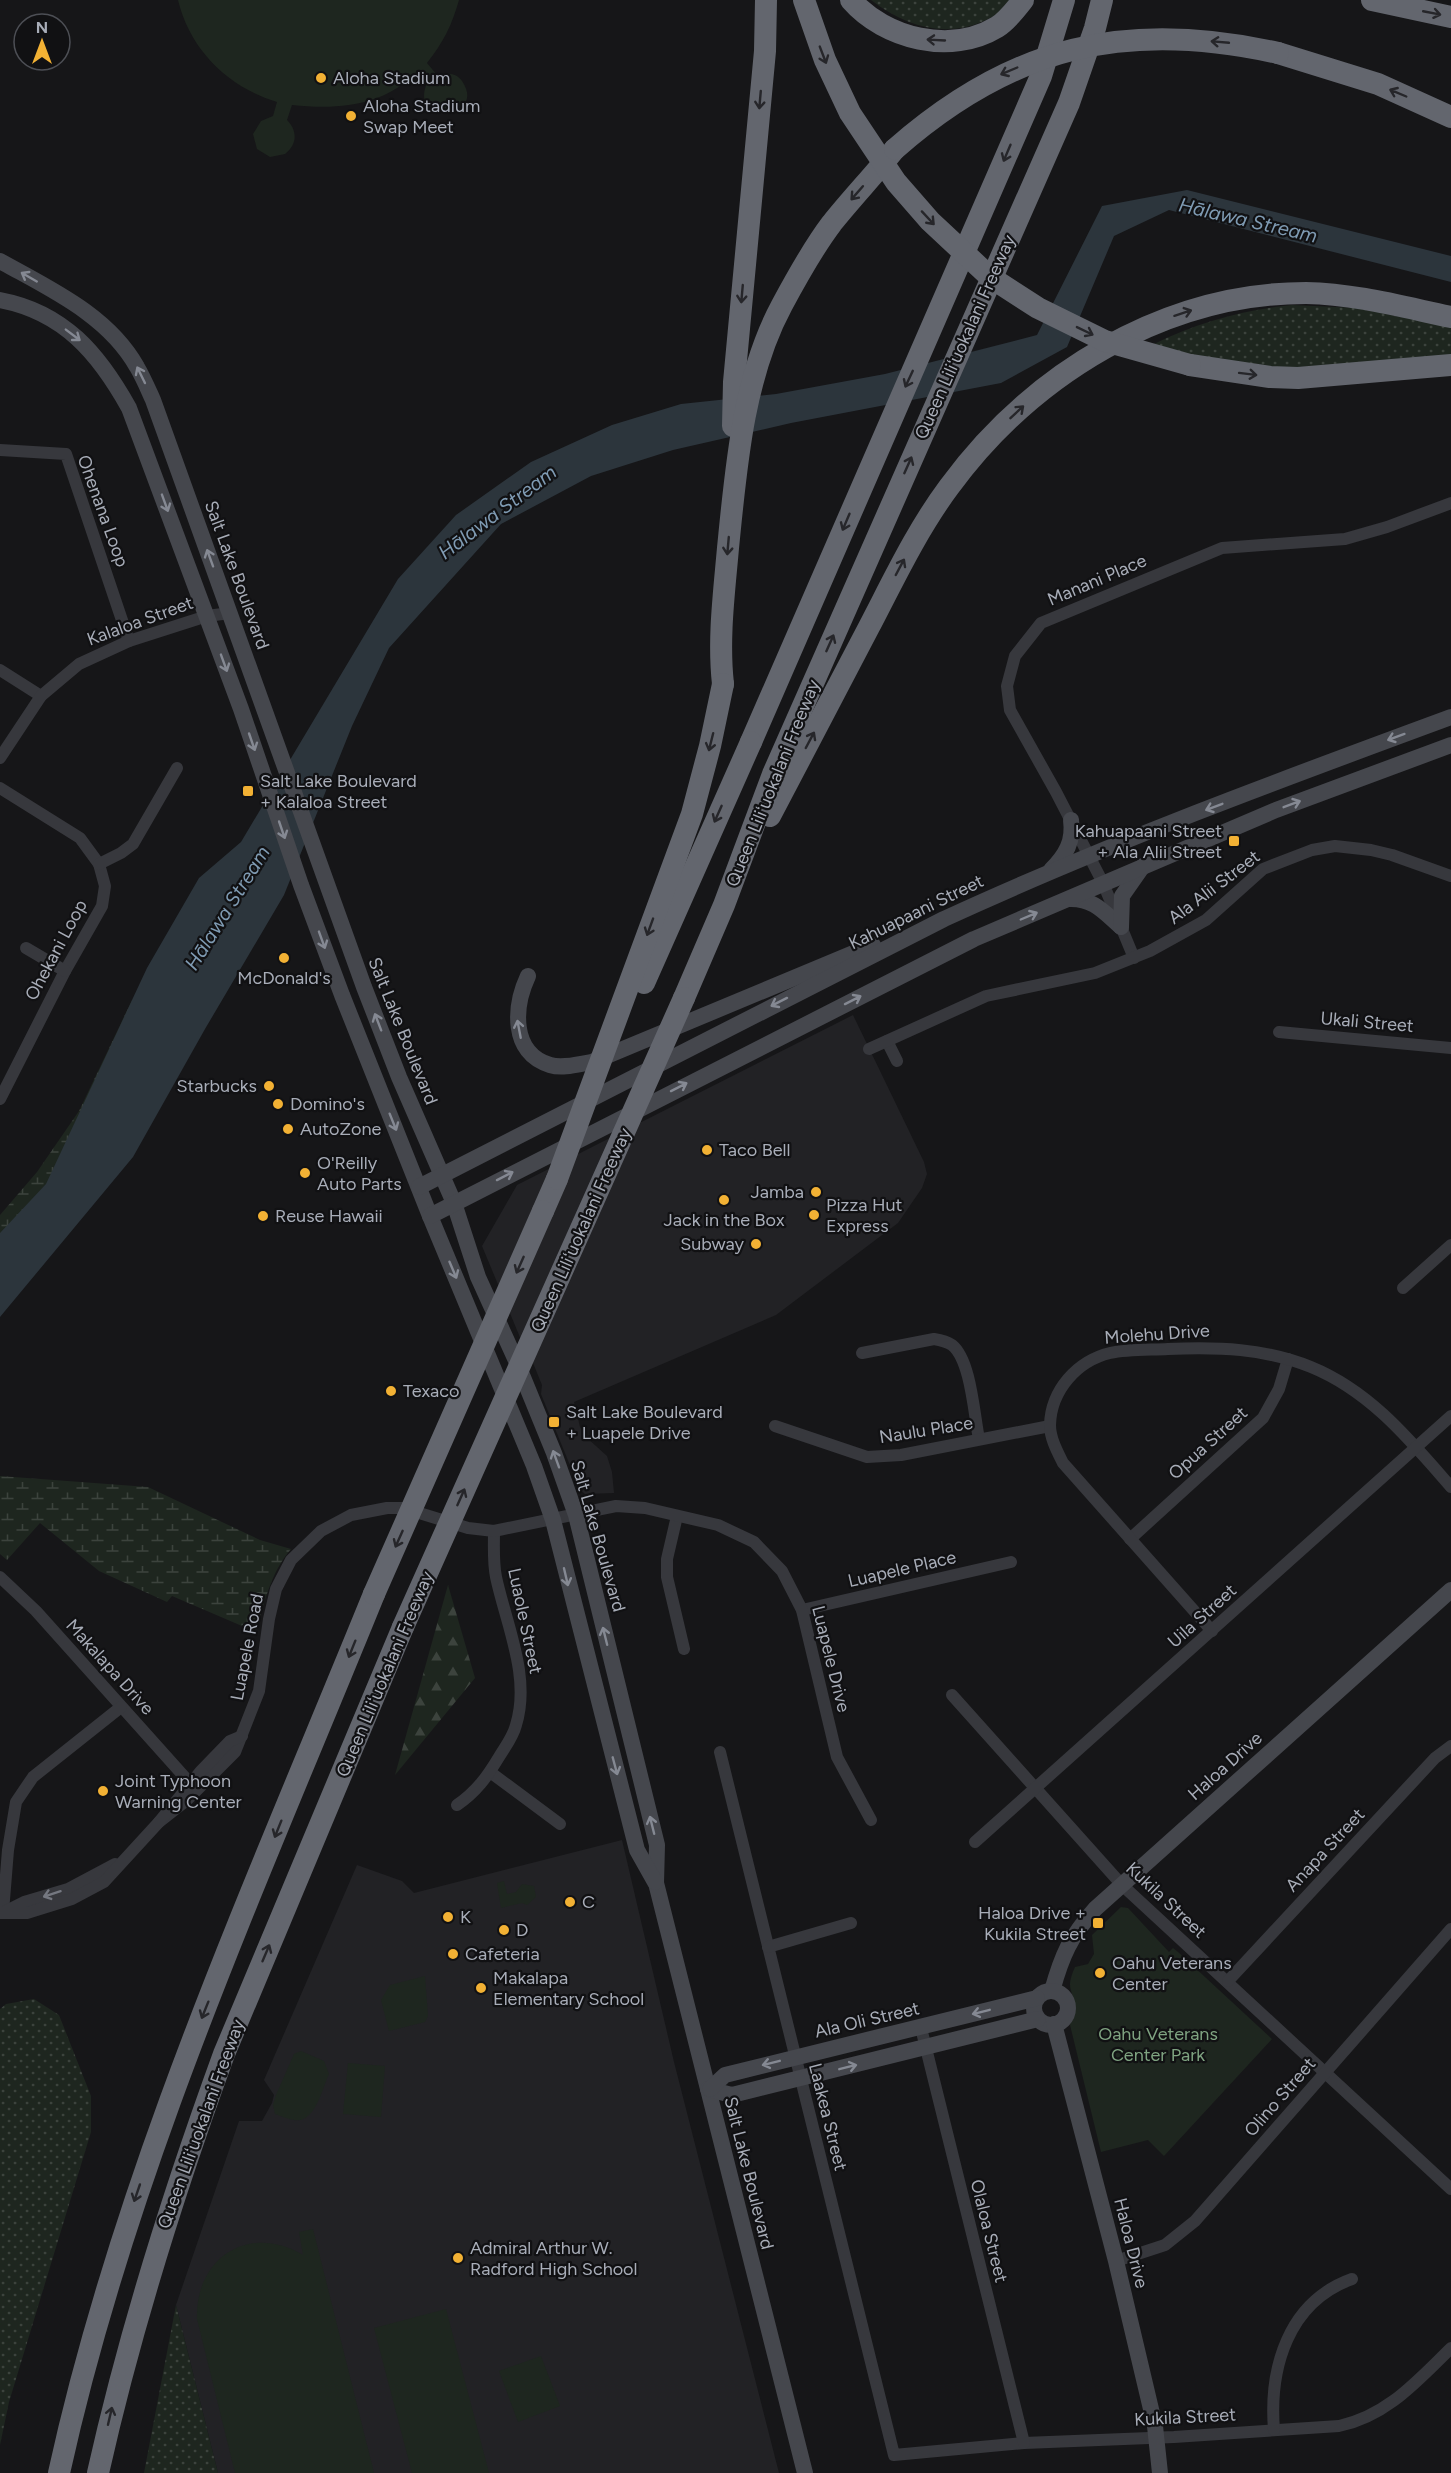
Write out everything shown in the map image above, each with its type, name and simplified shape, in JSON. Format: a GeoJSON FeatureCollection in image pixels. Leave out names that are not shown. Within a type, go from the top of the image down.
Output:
{"type":"FeatureCollection","features":[{"type":"Feature","properties":{"kind":"highway"},"geometry":{"type":"LineString","coordinates":[[557,1179],[692,814],[723,684],[720,654],[722,616],[736,444],[745,380],[765,51],[766,0]]}},
{"type":"Feature","properties":{"kind":"highway"},"geometry":{"type":"LineString","coordinates":[[804,0],[825,60],[850,113],[896,182],[930,221],[990,277],[1038,308],[1105,341],[1190,365],[1270,377],[1298,378],[1451,365]]}},
{"type":"Feature","properties":{"kind":"highway"},"geometry":{"type":"LineString","coordinates":[[851,0],[865,14],[889,29],[916,38],[944,41],[972,37],[999,27],[1023,0]]}},
{"type":"Feature","properties":{"kind":"highway","name":"Queen Liliʻuokalani Freeway"},"geometry":{"type":"LineString","coordinates":[[59,2473],[101,2308],[156,2139],[206,2007],[374,1594],[894,411],[924,348],[1041,76],[1064,0]]}},
{"type":"Feature","properties":{"kind":"highway","name":"Queen Liliʻuokalani Freeway"},"geometry":{"type":"LineString","coordinates":[[98,2473],[114,2401],[146,2284],[224,2054],[404,1628],[778,783],[935,404],[1069,103],[1095,28],[1102,0]]}},
{"type":"Feature","properties":{"kind":"highway"},"geometry":{"type":"LineString","coordinates":[[1069,103],[1113,0]]}},
{"type":"Feature","properties":{"kind":"highway"},"geometry":{"type":"LineString","coordinates":[[1372,0],[1451,17]]}},
{"type":"Feature","properties":{"kind":"highway"},"geometry":{"type":"LineString","coordinates":[[745,380],[761,356],[781,306],[813,251],[831,224],[895,148],[959,98],[1001,74],[1027,63],[1099,44],[1131,39],[1183,39],[1231,43],[1278,52],[1378,84],[1451,117]]}},
{"type":"Feature","properties":{"kind":"highway"},"geometry":{"type":"LineString","coordinates":[[778,783],[903,562],[954,480],[988,440],[1031,398],[1056,379],[1088,358],[1156,323],[1200,307],[1236,300],[1273,295],[1341,295],[1451,317]]}},
{"type":"Feature","properties":{"kind":"main road","name":"Salt Lake Boulevard"},"geometry":{"type":"LineString","coordinates":[[0,261],[96,318],[120,343],[136,365],[153,400],[314,850],[399,1077],[454,1203],[478,1277],[518,1365],[554,1453],[576,1515],[657,1845],[656,1883]]}},
{"type":"Feature","properties":{"kind":"main road","name":"Salt Lake Boulevard"},"geometry":{"type":"LineString","coordinates":[[0,300],[23,304],[46,315],[88,347],[111,374],[129,408],[207,616],[302,885],[354,1024],[430,1216],[523,1440],[553,1520],[637,1850],[656,1883],[805,2473]]}},
{"type":"Feature","properties":{"kind":"main road","name":"Kahuapaani Street"},"geometry":{"type":"LineString","coordinates":[[419,1187],[944,919],[1088,856],[1451,717]]}},
{"type":"Feature","properties":{"kind":"main road"},"geometry":{"type":"LineString","coordinates":[[430,1216],[964,944],[1276,810],[1451,745]]}},
{"type":"Feature","properties":{"kind":"main road"},"geometry":{"type":"LineString","coordinates":[[1048,873],[1061,860],[1072,839],[1071,820]]}},
{"type":"Feature","properties":{"kind":"main road"},"geometry":{"type":"LineString","coordinates":[[1121,927],[1122,896],[1144,865]]}},
{"type":"Feature","properties":{"kind":"main road"},"geometry":{"type":"LineString","coordinates":[[1069,899],[1080,898],[1095,903],[1121,927]]}},
{"type":"Feature","properties":{"kind":"main road"},"geometry":{"type":"LineString","coordinates":[[528,976],[518,1005],[520,1037],[528,1050],[540,1060],[551,1066],[569,1066],[592,1062],[838,957],[944,919]]}},
{"type":"Feature","properties":{"kind":"main road","name":"Haloa Drive"},"geometry":{"type":"LineString","coordinates":[[1045,1994],[1075,1931],[1095,1909],[1451,1590]]}},
{"type":"Feature","properties":{"kind":"main road"},"geometry":{"type":"LineString","coordinates":[[709,2089],[732,2096],[925,2048],[1063,2019],[1068,2004],[1062,1995],[1045,1994],[1034,2010],[1046,2021]]}},
{"type":"Feature","properties":{"kind":"main road","name":"Ala Oli Street"},"geometry":{"type":"LineString","coordinates":[[709,2089],[725,2075],[921,2028],[1045,1994]]}},
{"type":"Feature","properties":{"kind":"main road","name":"Haloa Drive"},"geometry":{"type":"LineString","coordinates":[[1046,2021],[1116,2261],[1157,2438],[1160,2473]]}},
{"type":"Feature","properties":{"kind":"street","name":"Ohenana Loop"},"geometry":{"type":"LineString","coordinates":[[0,450],[66,454],[129,641]]}},
{"type":"Feature","properties":{"kind":"street","name":"Manani Place"},"geometry":{"type":"LineString","coordinates":[[1134,958],[1102,883],[1071,820],[1010,710],[1007,678],[1015,656],[1041,623],[1222,548],[1345,539],[1387,527],[1451,503]]}},
{"type":"Feature","properties":{"kind":"street","name":"Kalaloa Street"},"geometry":{"type":"LineString","coordinates":[[0,758],[41,696],[79,664],[129,641],[207,616],[230,613]]}},
{"type":"Feature","properties":{"kind":"street"},"geometry":{"type":"LineString","coordinates":[[0,670],[41,696]]}},
{"type":"Feature","properties":{"kind":"street"},"geometry":{"type":"LineString","coordinates":[[99,864],[134,844],[177,768]]}},
{"type":"Feature","properties":{"kind":"street","name":"Ohekani Loop"},"geometry":{"type":"LineString","coordinates":[[0,788],[80,838],[99,864],[105,886],[102,906],[65,971],[0,1099]]}},
{"type":"Feature","properties":{"kind":"street","name":"Ala Alii Street"},"geometry":{"type":"LineString","coordinates":[[869,1049],[987,996],[1095,973],[1134,958],[1179,937],[1200,924],[1263,869],[1312,850],[1335,846],[1371,850],[1451,876]]}},
{"type":"Feature","properties":{"kind":"street"},"geometry":{"type":"LineString","coordinates":[[27,948],[65,971]]}},
{"type":"Feature","properties":{"kind":"street","name":"Ukali Street"},"geometry":{"type":"LineString","coordinates":[[1279,1032],[1451,1048]]}},
{"type":"Feature","properties":{"kind":"street"},"geometry":{"type":"LineString","coordinates":[[887,1041],[897,1061]]}},
{"type":"Feature","properties":{"kind":"street"},"geometry":{"type":"LineString","coordinates":[[1403,1288],[1451,1245]]}},
{"type":"Feature","properties":{"kind":"street"},"geometry":{"type":"LineString","coordinates":[[862,1353],[934,1339],[953,1346],[960,1354],[965,1366],[979,1439]]}},
{"type":"Feature","properties":{"kind":"street","name":"Molehu Drive"},"geometry":{"type":"LineString","coordinates":[[1050,1426],[1056,1400],[1067,1379],[1086,1362],[1110,1353],[1223,1347],[1269,1353],[1310,1366],[1348,1386],[1371,1402],[1416,1447],[1451,1487]]}},
{"type":"Feature","properties":{"kind":"street","name":"Opua Street"},"geometry":{"type":"LineString","coordinates":[[1130,1539],[1263,1418],[1279,1389],[1288,1359]]}},
{"type":"Feature","properties":{"kind":"street","name":"Uila Street"},"geometry":{"type":"LineString","coordinates":[[975,1842],[1451,1416]]}},
{"type":"Feature","properties":{"kind":"street","name":"Naulu Place"},"geometry":{"type":"LineString","coordinates":[[775,1426],[867,1456],[901,1455],[1050,1426]]}},
{"type":"Feature","properties":{"kind":"street"},"geometry":{"type":"LineString","coordinates":[[1050,1426],[1054,1443],[1063,1463],[1212,1631]]}},
{"type":"Feature","properties":{"kind":"street","name":"Luapele Drive"},"geometry":{"type":"LineString","coordinates":[[553,1520],[615,1506],[645,1508],[718,1525],[754,1542],[782,1571],[802,1610],[837,1757],[871,1820]]}},
{"type":"Feature","properties":{"kind":"street","name":"Luapele Road"},"geometry":{"type":"LineString","coordinates":[[159,1822],[187,1800],[236,1752],[259,1691],[269,1619],[276,1589],[291,1560],[313,1538],[330,1525],[351,1515],[387,1508],[403,1509],[468,1528],[494,1531],[553,1520]]}},
{"type":"Feature","properties":{"kind":"street"},"geometry":{"type":"LineString","coordinates":[[677,1516],[667,1559],[667,1577],[684,1649]]}},
{"type":"Feature","properties":{"kind":"street","name":"Luaole Street"},"geometry":{"type":"LineString","coordinates":[[457,1805],[475,1792],[490,1772],[516,1726],[521,1682],[496,1576],[494,1531]]}},
{"type":"Feature","properties":{"kind":"street","name":"Luapele Place"},"geometry":{"type":"LineString","coordinates":[[802,1610],[1011,1562]]}},
{"type":"Feature","properties":{"kind":"street","name":"Makalapa Drive"},"geometry":{"type":"LineString","coordinates":[[0,1577],[36,1611],[190,1783]]}},
{"type":"Feature","properties":{"kind":"street","name":"Kukila Street"},"geometry":{"type":"LineString","coordinates":[[952,1695],[1034,1790],[1122,1886],[1451,2189]]}},
{"type":"Feature","properties":{"kind":"street","name":"Luapele Road"},"geometry":{"type":"LineString","coordinates":[[121,1707],[33,1777],[16,1802],[8,1850],[2,1912],[24,1902],[68,1889],[123,1859],[159,1822],[190,1783],[230,1741],[242,1736]]}},
{"type":"Feature","properties":{"kind":"street","name":"Anapa Street"},"geometry":{"type":"LineString","coordinates":[[1228,1982],[1435,1758],[1451,1746]]}},
{"type":"Feature","properties":{"kind":"street","name":"Laakea Street"},"geometry":{"type":"LineString","coordinates":[[720,1752],[894,2455]]}},
{"type":"Feature","properties":{"kind":"street"},"geometry":{"type":"LineString","coordinates":[[490,1772],[561,1824]]}},
{"type":"Feature","properties":{"kind":"street"},"geometry":{"type":"LineString","coordinates":[[768,1947],[851,1923]]}},
{"type":"Feature","properties":{"kind":"street","name":"Olino Street"},"geometry":{"type":"LineString","coordinates":[[1116,2261],[1165,2245],[1187,2229],[1451,1929]]}},
{"type":"Feature","properties":{"kind":"street","name":"Olaloa Street"},"geometry":{"type":"LineString","coordinates":[[921,2028],[1024,2443]]}},
{"type":"Feature","properties":{"kind":"street"},"geometry":{"type":"LineString","coordinates":[[1274,2430],[1273,2390],[1276,2367],[1290,2334],[1311,2305],[1323,2293],[1336,2284],[1352,2278]]}},
{"type":"Feature","properties":{"kind":"street","name":"Kukila Street"},"geometry":{"type":"LineString","coordinates":[[894,2455],[1024,2443],[1157,2438],[1339,2426],[1358,2422],[1394,2403],[1451,2348]]}},
{"type":"Feature","properties":{"kind":"shaded area"},"geometry":{"type":"Polygon","coordinates":[[[853,1015],[924,1162],[927,1174],[922,1188],[898,1223],[776,1315],[574,1402],[580,1427],[586,1437],[607,1456],[612,1472],[614,1493],[585,1494],[580,1490],[541,1394],[542,1385],[482,1246],[517,1185],[853,1015]]]}},
{"type":"Feature","properties":{"kind":"shaded area","name":"Admiral Arthur W. Radford High School"},"geometry":{"type":"Polygon","coordinates":[[[622,1840],[674,2062],[779,2473],[218,2473],[176,2305],[239,2121],[262,2121],[272,2103],[274,2095],[264,2080],[357,1865],[402,1881],[414,1893],[622,1840]]]}},
{"type":"Feature","properties":{"kind":"green space","name":"Aloha Stadium"},"geometry":{"type":"Polygon","coordinates":[[[178,0],[459,0],[446,33],[427,63],[437,75],[451,74],[460,78],[467,94],[465,104],[447,113],[437,112],[428,107],[424,97],[427,83],[418,72],[390,92],[360,103],[327,107],[292,105],[287,120],[293,129],[294,142],[285,154],[270,157],[257,149],[253,134],[261,121],[273,116],[277,102],[243,87],[214,64],[192,35],[178,0]]]}},
{"type":"Feature","properties":{"kind":"green space"},"geometry":{"type":"Polygon","coordinates":[[[871,0],[1016,0],[999,13],[981,22],[963,28],[944,29],[926,27],[907,21],[871,0]]]}},
{"type":"Feature","properties":{"kind":"green space"},"geometry":{"type":"Polygon","coordinates":[[[1292,305],[1358,308],[1451,327],[1451,357],[1303,370],[1215,362],[1154,344],[1187,329],[1222,318],[1292,305]]]}},
{"type":"Feature","properties":{"kind":"green space"},"geometry":{"type":"Polygon","coordinates":[[[132,1000],[133,1047],[0,1263],[0,1215],[37,1172],[79,1111],[132,1000]]]}},
{"type":"Feature","properties":{"kind":"green space"},"geometry":{"type":"Polygon","coordinates":[[[0,1476],[148,1487],[260,1540],[291,1549],[273,1578],[256,1632],[172,1596],[167,1602],[99,1571],[40,1523],[7,1560],[0,1554],[0,1476]]]}},
{"type":"Feature","properties":{"kind":"green space"},"geometry":{"type":"Polygon","coordinates":[[[448,1585],[475,1678],[395,1775],[448,1585]]]}},
{"type":"Feature","properties":{"kind":"green space"},"geometry":{"type":"Polygon","coordinates":[[[504,1881],[507,1894],[516,1892],[522,1884],[534,1886],[536,1897],[527,1905],[522,1903],[501,1908],[497,1883],[504,1881]]]}},
{"type":"Feature","properties":{"kind":"green space","name":"Oahu Veterans Center Park"},"geometry":{"type":"Polygon","coordinates":[[[1121,1907],[1128,1908],[1169,1952],[1173,1948],[1178,1952],[1272,2039],[1164,2156],[1148,2140],[1101,2152],[1070,2025],[1074,2006],[1070,1984],[1075,1967],[1088,1964],[1094,1954],[1092,1935],[1121,1907]]]}},
{"type":"Feature","properties":{"kind":"green space"},"geometry":{"type":"Polygon","coordinates":[[[425,1976],[428,2016],[425,2022],[389,2031],[381,2000],[390,1985],[425,1976]]]}},
{"type":"Feature","properties":{"kind":"green space"},"geometry":{"type":"Polygon","coordinates":[[[34,1999],[59,2015],[91,2096],[91,2132],[9,2402],[0,2445],[0,2009],[6,2004],[34,1999]]]}},
{"type":"Feature","properties":{"kind":"green space"},"geometry":{"type":"Polygon","coordinates":[[[301,2051],[324,2061],[329,2074],[312,2111],[301,2120],[294,2120],[275,2114],[273,2105],[294,2054],[301,2051]]]}},
{"type":"Feature","properties":{"kind":"green space"},"geometry":{"type":"Polygon","coordinates":[[[348,2063],[385,2066],[381,2117],[343,2114],[348,2063]]]}},
{"type":"Feature","properties":{"kind":"green space"},"geometry":{"type":"Polygon","coordinates":[[[313,2229],[374,2473],[235,2473],[197,2319],[199,2297],[205,2278],[216,2263],[229,2252],[246,2245],[264,2243],[283,2246],[303,2255],[299,2232],[313,2229]]]}},
{"type":"Feature","properties":{"kind":"green space"},"geometry":{"type":"Polygon","coordinates":[[[176,2305],[218,2473],[144,2473],[176,2305]]]}},
{"type":"Feature","properties":{"kind":"green space"},"geometry":{"type":"Polygon","coordinates":[[[446,2309],[489,2473],[412,2473],[374,2328],[446,2309]]]}},
{"type":"Feature","properties":{"kind":"green space"},"geometry":{"type":"Polygon","coordinates":[[[541,2356],[560,2406],[518,2422],[499,2371],[541,2356]]]}},
{"type":"Feature","properties":{"kind":"water","name":"Hālawa Stream"},"geometry":{"type":"Polygon","coordinates":[[[1187,190],[1451,256],[1451,282],[1169,210],[1114,236],[1067,347],[1001,383],[791,423],[673,450],[591,476],[501,524],[389,648],[352,726],[284,895],[133,1157],[0,1317],[0,1233],[46,1184],[147,968],[199,878],[241,842],[398,579],[456,515],[531,462],[612,425],[681,404],[776,394],[885,374],[1037,335],[1102,206],[1187,190]]]}},
{"type":"Feature","properties":{"kind":"place","name":"Aloha Stadium"},"geometry":{"type":"Point","coordinates":[321,78]}},
{"type":"Feature","properties":{"kind":"place","name":"Aloha Stadium Swap Meet"},"geometry":{"type":"Point","coordinates":[351,116]}},
{"type":"Feature","properties":{"kind":"place","name":"Salt Lake Boulevard + Kalaloa Street"},"geometry":{"type":"Point","coordinates":[248,791]}},
{"type":"Feature","properties":{"kind":"place","name":"Kahuapaani Street + Ala Alii Street"},"geometry":{"type":"Point","coordinates":[1234,841]}},
{"type":"Feature","properties":{"kind":"place","name":"McDonald's"},"geometry":{"type":"Point","coordinates":[284,958]}},
{"type":"Feature","properties":{"kind":"place","name":"Starbucks"},"geometry":{"type":"Point","coordinates":[269,1086]}},
{"type":"Feature","properties":{"kind":"place","name":"Domino's"},"geometry":{"type":"Point","coordinates":[278,1104]}},
{"type":"Feature","properties":{"kind":"place","name":"AutoZone"},"geometry":{"type":"Point","coordinates":[288,1129]}},
{"type":"Feature","properties":{"kind":"place","name":"Taco Bell"},"geometry":{"type":"Point","coordinates":[707,1150]}},
{"type":"Feature","properties":{"kind":"place","name":"O'Reilly Auto Parts"},"geometry":{"type":"Point","coordinates":[305,1173]}},
{"type":"Feature","properties":{"kind":"place","name":"Jamba"},"geometry":{"type":"Point","coordinates":[816,1192]}},
{"type":"Feature","properties":{"kind":"place","name":"Jack in the Box"},"geometry":{"type":"Point","coordinates":[724,1200]}},
{"type":"Feature","properties":{"kind":"place","name":"Pizza Hut Express"},"geometry":{"type":"Point","coordinates":[814,1215]}},
{"type":"Feature","properties":{"kind":"place","name":"Reuse Hawaii"},"geometry":{"type":"Point","coordinates":[263,1216]}},
{"type":"Feature","properties":{"kind":"place","name":"Subway"},"geometry":{"type":"Point","coordinates":[756,1244]}},
{"type":"Feature","properties":{"kind":"place","name":"Texaco"},"geometry":{"type":"Point","coordinates":[391,1391]}},
{"type":"Feature","properties":{"kind":"place","name":"Salt Lake Boulevard + Luapele Drive"},"geometry":{"type":"Point","coordinates":[554,1422]}},
{"type":"Feature","properties":{"kind":"place","name":"Joint Typhoon Warning Center"},"geometry":{"type":"Point","coordinates":[103,1791]}},
{"type":"Feature","properties":{"kind":"place","name":"C"},"geometry":{"type":"Point","coordinates":[570,1902]}},
{"type":"Feature","properties":{"kind":"place","name":"K"},"geometry":{"type":"Point","coordinates":[448,1917]}},
{"type":"Feature","properties":{"kind":"place","name":"Haloa Drive + Kukila Street"},"geometry":{"type":"Point","coordinates":[1098,1923]}},
{"type":"Feature","properties":{"kind":"place","name":"D"},"geometry":{"type":"Point","coordinates":[504,1930]}},
{"type":"Feature","properties":{"kind":"place","name":"Cafeteria"},"geometry":{"type":"Point","coordinates":[453,1954]}},
{"type":"Feature","properties":{"kind":"place","name":"Oahu Veterans Center"},"geometry":{"type":"Point","coordinates":[1100,1973]}},
{"type":"Feature","properties":{"kind":"place","name":"Makalapa Elementary School"},"geometry":{"type":"Point","coordinates":[481,1988]}},
{"type":"Feature","properties":{"kind":"place","name":"Admiral Arthur W. Radford High School"},"geometry":{"type":"Point","coordinates":[458,2258]}}]}
